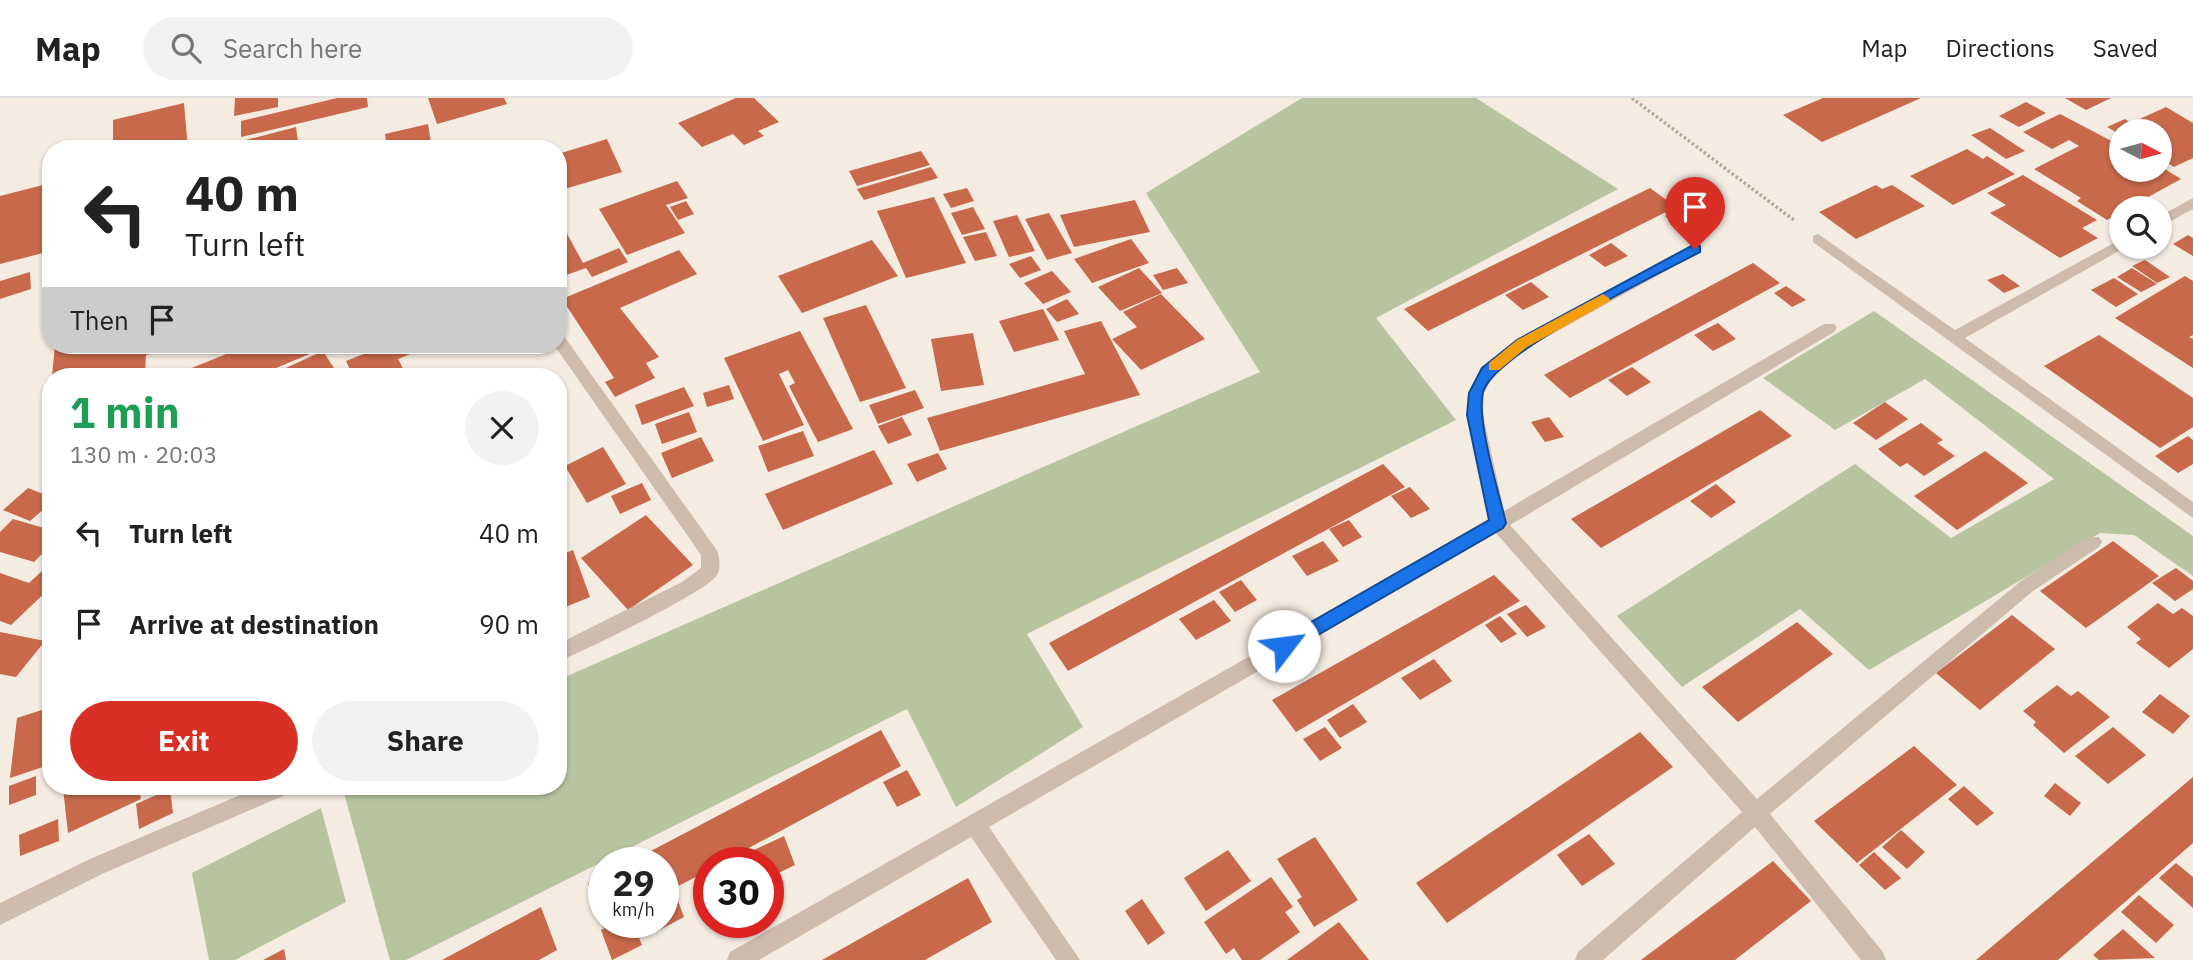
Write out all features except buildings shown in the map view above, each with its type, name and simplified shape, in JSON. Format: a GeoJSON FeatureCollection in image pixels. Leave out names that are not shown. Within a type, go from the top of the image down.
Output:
{"type":"FeatureCollection","features":[{"type":"Feature","properties":{"kind":"street"},"geometry":{"type":"LineString","coordinates":[[2172,215],[2193,203]]}},
{"type":"Feature","properties":{"kind":"street"},"geometry":{"type":"LineString","coordinates":[[1818,239],[2193,511]]}},
{"type":"Feature","properties":{"kind":"street"},"geometry":{"type":"LineString","coordinates":[[1695,249],[1522,344],[1487,372],[1476,393],[1475,415],[1498,523],[1756,813],[1875,960]]}},
{"type":"Feature","properties":{"kind":"street"},"geometry":{"type":"LineString","coordinates":[[1953,338],[2109,250]]}},
{"type":"Feature","properties":{"kind":"street"},"geometry":{"type":"LineString","coordinates":[[738,960],[1498,523],[1829,328]]}},
{"type":"Feature","properties":{"kind":"street"},"geometry":{"type":"LineString","coordinates":[[567,352],[710,554],[710,572],[688,587],[567,648]]}},
{"type":"Feature","properties":{"kind":"street"},"geometry":{"type":"LineString","coordinates":[[1586,960],[1756,813],[2027,586],[2093,542]]}},
{"type":"Feature","properties":{"kind":"street"},"geometry":{"type":"LineString","coordinates":[[0,914],[97,866],[262,795]]}},
{"type":"Feature","properties":{"kind":"street"},"geometry":{"type":"LineString","coordinates":[[974,824],[1069,960]]}},
{"type":"Feature","properties":{"kind":"path"},"geometry":{"type":"LineString","coordinates":[[1632,98],[1818,239]]}},
{"type":"Feature","properties":{"kind":"green space"},"geometry":{"type":"Polygon","coordinates":[[[1302,98],[1476,98],[1618,189],[1376,318],[1456,420],[1027,634],[1083,727],[956,807],[907,709],[632,847],[588,847],[588,869],[406,960],[390,960],[344,795],[567,795],[567,676],[1260,372],[1146,193],[1302,98]]]}},
{"type":"Feature","properties":{"kind":"green space"},"geometry":{"type":"Polygon","coordinates":[[[1874,311],[2193,536],[2193,576],[2134,535],[2100,533],[1869,670],[1800,609],[1682,687],[1617,616],[1855,464],[1951,538],[2054,479],[1925,379],[1835,430],[1763,378],[1874,311]]]}},
{"type":"Feature","properties":{"kind":"green space"},"geometry":{"type":"Polygon","coordinates":[[[321,808],[346,902],[235,960],[209,960],[192,873],[321,808]]]}},
{"type":"Feature","properties":{"kind":"slow traffic"},"geometry":{"type":"LineString","coordinates":[[1494,367],[1522,344],[1603,299]]}},
{"type":"Feature","properties":{"kind":"route"},"geometry":{"type":"LineString","coordinates":[[1284,646],[1498,523],[1479,444],[1475,415],[1476,393],[1487,372],[1522,344],[1695,249]]}}]}
